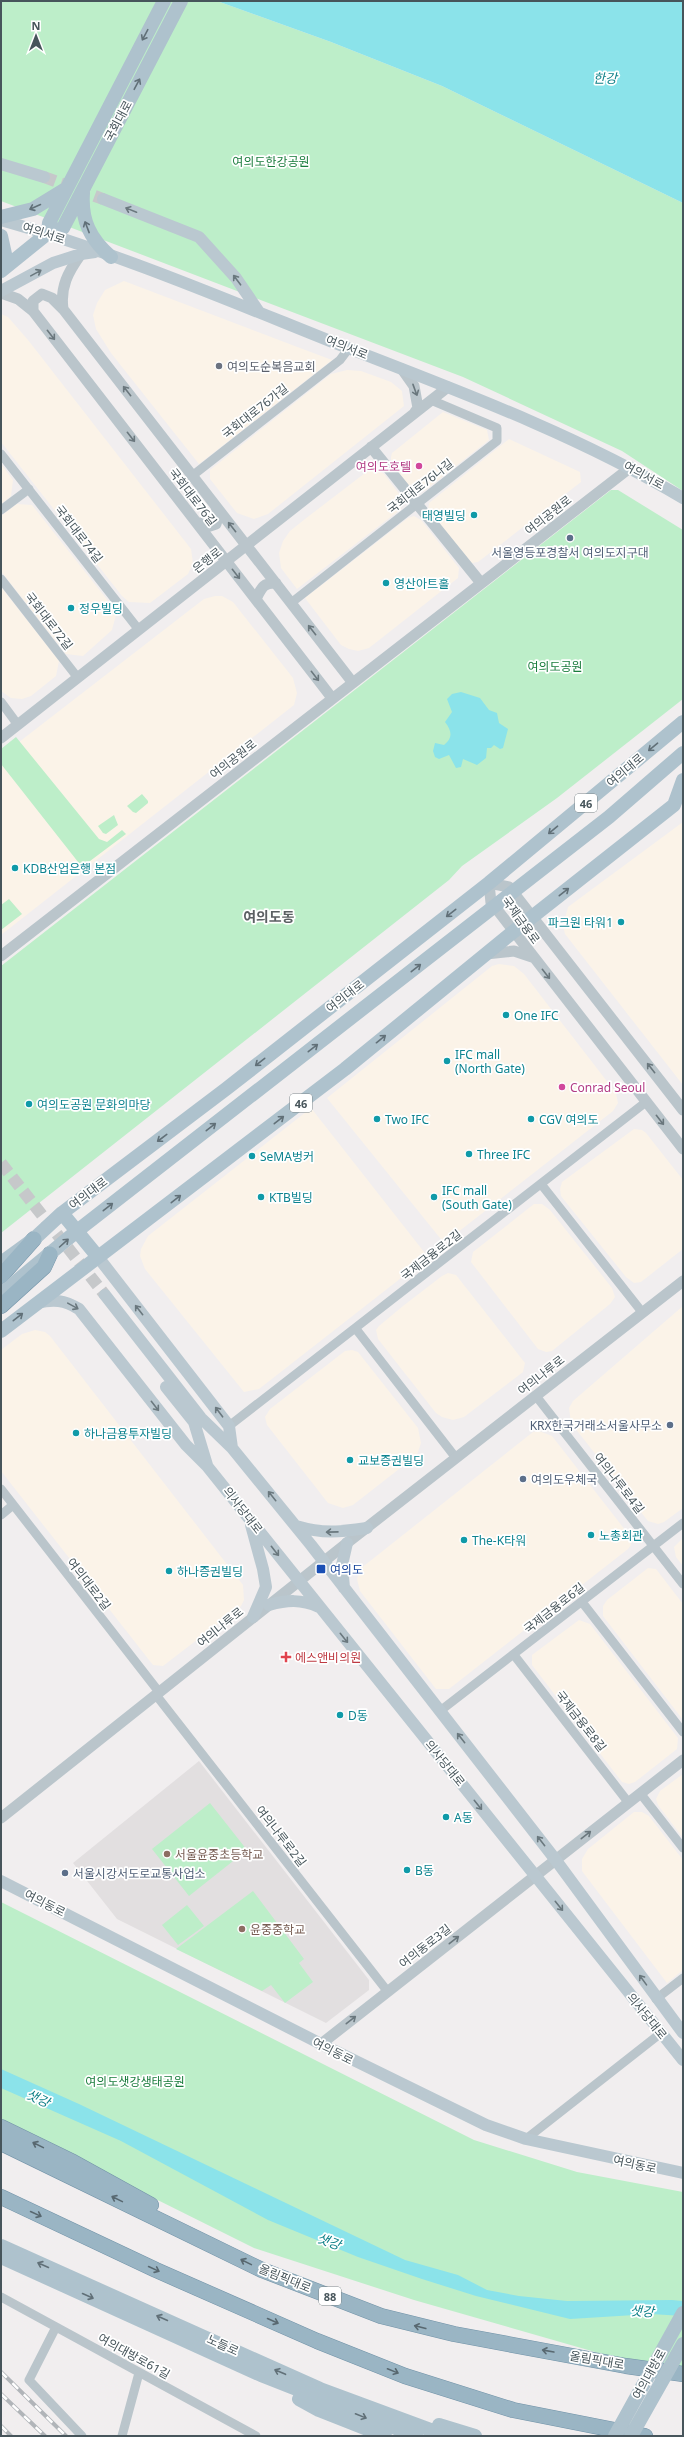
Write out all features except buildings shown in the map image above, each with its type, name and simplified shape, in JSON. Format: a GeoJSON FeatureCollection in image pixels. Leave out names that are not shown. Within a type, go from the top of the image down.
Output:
{"type":"FeatureCollection","features":[{"type":"Feature","properties":{"kind":"highway"},"geometry":{"type":"LineString","coordinates":[[1,1276],[34,1239]]}},
{"type":"Feature","properties":{"kind":"highway"},"geometry":{"type":"LineString","coordinates":[[1,1306],[44,1267],[50,1254]]}},
{"type":"Feature","properties":{"kind":"highway"},"geometry":{"type":"LineString","coordinates":[[1,2127],[80,2166],[203,2234],[228,2253]]}},
{"type":"Feature","properties":{"kind":"highway","name":"올림픽대로"},"geometry":{"type":"LineString","coordinates":[[1,2143],[262,2270],[381,2316],[422,2327],[626,2366],[683,2374]]}},
{"type":"Feature","properties":{"kind":"highway"},"geometry":{"type":"LineString","coordinates":[[1,2197],[170,2276],[318,2341],[405,2376],[513,2410],[645,2436]]}},
{"type":"Feature","properties":{"kind":"main road","name":"국회대로"},"geometry":{"type":"LineString","coordinates":[[48,233],[48,223],[164,1]]}},
{"type":"Feature","properties":{"kind":"main road","name":"국회대로"},"geometry":{"type":"LineString","coordinates":[[1,270],[48,233],[63,228],[181,1]]}},
{"type":"Feature","properties":{"kind":"main road"},"geometry":{"type":"LineString","coordinates":[[1,164],[44,177]]}},
{"type":"Feature","properties":{"kind":"main road"},"geometry":{"type":"LineString","coordinates":[[1,219],[33,209],[66,188]]}},
{"type":"Feature","properties":{"kind":"main road"},"geometry":{"type":"LineString","coordinates":[[83,188],[82,208],[87,227],[96,243],[111,257]]}},
{"type":"Feature","properties":{"kind":"main road"},"geometry":{"type":"LineString","coordinates":[[103,199],[199,237],[236,278],[259,312]]}},
{"type":"Feature","properties":{"kind":"main road","name":"여의서로"},"geometry":{"type":"LineString","coordinates":[[1,219],[48,233],[259,312],[448,387],[631,467],[683,498]]}},
{"type":"Feature","properties":{"kind":"main road"},"geometry":{"type":"LineString","coordinates":[[1,236],[4,254],[1,270]]}},
{"type":"Feature","properties":{"kind":"main road"},"geometry":{"type":"LineString","coordinates":[[1,292],[53,263],[81,254],[97,252]]}},
{"type":"Feature","properties":{"kind":"main road","name":"여의대로"},"geometry":{"type":"LineString","coordinates":[[1,1263],[34,1239],[62,1213],[226,1089],[489,884],[683,722]]}},
{"type":"Feature","properties":{"kind":"main road","name":"여의대로"},"geometry":{"type":"LineString","coordinates":[[1,1294],[77,1231],[609,817],[683,753]]}},
{"type":"Feature","properties":{"kind":"main road","name":"46"},"geometry":{"type":"LineString","coordinates":[[1,1331],[98,1256],[146,1223],[345,1069],[513,932],[679,801],[683,780]]}},
{"type":"Feature","properties":{"kind":"main road"},"geometry":{"type":"LineString","coordinates":[[62,1213],[98,1256],[229,1426],[232,1448]]}},
{"type":"Feature","properties":{"kind":"main road","name":"의사당대로"},"geometry":{"type":"LineString","coordinates":[[207,1466],[194,1422],[102,1297],[201,1418],[232,1448],[296,1526],[555,1859],[656,1999],[683,2033]]}},
{"type":"Feature","properties":{"kind":"main road","name":"의사당대로"},"geometry":{"type":"LineString","coordinates":[[36,1304],[59,1301],[66,1302],[79,1309],[186,1445],[207,1466],[683,2060]]}},
{"type":"Feature","properties":{"kind":"main road"},"geometry":{"type":"LineString","coordinates":[[249,1518],[258,1549],[266,1587],[253,1617]]}},
{"type":"Feature","properties":{"kind":"main road"},"geometry":{"type":"LineString","coordinates":[[296,1526],[316,1532],[367,1528]]}},
{"type":"Feature","properties":{"kind":"main road"},"geometry":{"type":"LineString","coordinates":[[344,1589],[342,1565],[347,1543]]}},
{"type":"Feature","properties":{"kind":"main road"},"geometry":{"type":"LineString","coordinates":[[269,1605],[296,1600],[307,1602],[320,1608]]}},
{"type":"Feature","properties":{"kind":"main road","name":"여의동로"},"geometry":{"type":"LineString","coordinates":[[1,1881],[444,2106],[486,2125],[526,2139],[683,2173]]}},
{"type":"Feature","properties":{"kind":"main road","name":"노들로"},"geometry":{"type":"LineString","coordinates":[[1,2246],[320,2389],[448,2436]]}},
{"type":"Feature","properties":{"kind":"main road","name":"노들로"},"geometry":{"type":"LineString","coordinates":[[1,2257],[261,2375],[416,2436]]}},
{"type":"Feature","properties":{"kind":"main road","name":"여의대방로"},"geometry":{"type":"LineString","coordinates":[[615,2436],[683,2313]]}},
{"type":"Feature","properties":{"kind":"main road","name":"여의대방로"},"geometry":{"type":"LineString","coordinates":[[631,2436],[683,2344]]}},
{"type":"Feature","properties":{"kind":"main road"},"geometry":{"type":"LineString","coordinates":[[261,2375],[279,2389],[319,2410],[385,2436]]}},
{"type":"Feature","properties":{"kind":"main road"},"geometry":{"type":"LineString","coordinates":[[320,2389],[381,2404],[475,2436]]}},
{"type":"Feature","properties":{"kind":"main road"},"geometry":{"type":"LineString","coordinates":[[638,2436],[644,2413]]}},
{"type":"Feature","properties":{"kind":"street"},"geometry":{"type":"LineString","coordinates":[[63,309],[63,285],[67,274],[81,254]]}},
{"type":"Feature","properties":{"kind":"street","name":"국회대로76길"},"geometry":{"type":"LineString","coordinates":[[1,292],[18,299],[33,311],[332,698]]}},
{"type":"Feature","properties":{"kind":"street","name":"국회대로76길"},"geometry":{"type":"LineString","coordinates":[[33,311],[33,301],[42,294],[52,298],[63,309],[353,683]]}},
{"type":"Feature","properties":{"kind":"street","name":"국회대로76가길"},"geometry":{"type":"LineString","coordinates":[[192,476],[340,360],[349,348]]}},
{"type":"Feature","properties":{"kind":"street"},"geometry":{"type":"LineString","coordinates":[[402,369],[416,392],[418,408],[415,412]]}},
{"type":"Feature","properties":{"kind":"street","name":"은행로"},"geometry":{"type":"LineString","coordinates":[[1,738],[448,387]]}},
{"type":"Feature","properties":{"kind":"street","name":"국회대로76나길"},"geometry":{"type":"LineString","coordinates":[[291,603],[497,441],[497,428],[431,400]]}},
{"type":"Feature","properties":{"kind":"street"},"geometry":{"type":"LineString","coordinates":[[371,447],[481,583]]}},
{"type":"Feature","properties":{"kind":"street","name":"국회대로74길"},"geometry":{"type":"LineString","coordinates":[[1,454],[139,630]]}},
{"type":"Feature","properties":{"kind":"street","name":"여의공원로"},"geometry":{"type":"LineString","coordinates":[[1,956],[631,467]]}},
{"type":"Feature","properties":{"kind":"street"},"geometry":{"type":"LineString","coordinates":[[1,510],[29,489]]}},
{"type":"Feature","properties":{"kind":"street"},"geometry":{"type":"LineString","coordinates":[[196,522],[210,526],[216,524],[219,513],[215,504]]}},
{"type":"Feature","properties":{"kind":"street","name":"국회대로72길"},"geometry":{"type":"LineString","coordinates":[[1,579],[78,678]]}},
{"type":"Feature","properties":{"kind":"street"},"geometry":{"type":"LineString","coordinates":[[256,599],[262,586],[270,583],[276,583]]}},
{"type":"Feature","properties":{"kind":"street"},"geometry":{"type":"LineString","coordinates":[[1,702],[18,725]]}},
{"type":"Feature","properties":{"kind":"street","name":"국제금융로"},"geometry":{"type":"LineString","coordinates":[[683,1110],[533,916],[508,887],[489,884],[492,903],[513,932],[683,1149]]}},
{"type":"Feature","properties":{"kind":"street"},"geometry":{"type":"LineString","coordinates":[[486,954],[514,951],[532,957]]}},
{"type":"Feature","properties":{"kind":"street","name":"국제금융로2길"},"geometry":{"type":"LineString","coordinates":[[229,1426],[356,1329],[646,1102]]}},
{"type":"Feature","properties":{"kind":"street"},"geometry":{"type":"LineString","coordinates":[[541,1184],[642,1312]]}},
{"type":"Feature","properties":{"kind":"street","name":"여의나루로"},"geometry":{"type":"LineString","coordinates":[[1,1818],[253,1617],[683,1281]]}},
{"type":"Feature","properties":{"kind":"street"},"geometry":{"type":"LineString","coordinates":[[356,1329],[456,1458]]}},
{"type":"Feature","properties":{"kind":"street","name":"여의나루로4길"},"geometry":{"type":"LineString","coordinates":[[536,1396],[683,1584]]}},
{"type":"Feature","properties":{"kind":"street","name":"여의대로2길"},"geometry":{"type":"LineString","coordinates":[[1,1489],[158,1694]]}},
{"type":"Feature","properties":{"kind":"street"},"geometry":{"type":"LineString","coordinates":[[1,1515],[13,1505]]}},
{"type":"Feature","properties":{"kind":"street","name":"국제금융로6길"},"geometry":{"type":"LineString","coordinates":[[440,1711],[683,1523]]}},
{"type":"Feature","properties":{"kind":"street"},"geometry":{"type":"LineString","coordinates":[[582,1602],[683,1732]]}},
{"type":"Feature","properties":{"kind":"street","name":"국제금융로8길"},"geometry":{"type":"LineString","coordinates":[[514,1655],[628,1802]]}},
{"type":"Feature","properties":{"kind":"street","name":"여의나루로2길"},"geometry":{"type":"LineString","coordinates":[[158,1694],[388,1992]]}},
{"type":"Feature","properties":{"kind":"street"},"geometry":{"type":"LineString","coordinates":[[555,1859],[683,1760]]}},
{"type":"Feature","properties":{"kind":"street"},"geometry":{"type":"LineString","coordinates":[[640,1793],[683,1848]]}},
{"type":"Feature","properties":{"kind":"street","name":"여의동로3길"},"geometry":{"type":"LineString","coordinates":[[321,2044],[555,1859]]}},
{"type":"Feature","properties":{"kind":"street"},"geometry":{"type":"LineString","coordinates":[[656,1999],[683,1978]]}},
{"type":"Feature","properties":{"kind":"street"},"geometry":{"type":"LineString","coordinates":[[526,2139],[661,2032]]}},
{"type":"Feature","properties":{"kind":"street","name":"여의대방로61길"},"geometry":{"type":"LineString","coordinates":[[1,2297],[256,2436]]}},
{"type":"Feature","properties":{"kind":"street"},"geometry":{"type":"LineString","coordinates":[[56,2327],[29,2380],[82,2436]]}},
{"type":"Feature","properties":{"kind":"street"},"geometry":{"type":"LineString","coordinates":[[122,2436],[139,2373]]}},
{"type":"Feature","properties":{"kind":"shaded area"},"geometry":{"type":"Polygon","coordinates":[[[124,281],[332,360],[199,464],[111,353],[96,329],[93,315],[97,303],[105,290],[124,281]]]}},
{"type":"Feature","properties":{"kind":"shaded area"},"geometry":{"type":"Polygon","coordinates":[[[1,314],[8,317],[28,340],[191,549],[193,563],[188,574],[150,603],[129,602],[122,596],[1,442],[1,314]]]}},
{"type":"Feature","properties":{"kind":"shaded area"},"geometry":{"type":"Polygon","coordinates":[[[347,370],[361,371],[391,382],[402,391],[404,406],[268,514],[254,519],[237,513],[210,479],[210,470],[331,374],[347,370]]]}},
{"type":"Feature","properties":{"kind":"shaded area"},"geometry":{"type":"Polygon","coordinates":[[[443,412],[487,430],[489,440],[424,491],[413,491],[391,463],[392,453],[443,412]]]}},
{"type":"Feature","properties":{"kind":"shaded area"},"geometry":{"type":"Polygon","coordinates":[[[509,439],[580,472],[581,482],[478,562],[472,563],[428,510],[429,503],[509,439]]]}},
{"type":"Feature","properties":{"kind":"shaded area"},"geometry":{"type":"Polygon","coordinates":[[[1,464],[13,480],[11,496],[1,504],[1,464]]]}},
{"type":"Feature","properties":{"kind":"shaded area"},"geometry":{"type":"Polygon","coordinates":[[[375,468],[384,474],[403,499],[401,509],[297,589],[281,568],[279,553],[283,541],[290,531],[305,519],[369,470],[375,468]]]}},
{"type":"Feature","properties":{"kind":"shaded area"},"geometry":{"type":"Polygon","coordinates":[[[17,504],[32,505],[113,607],[116,615],[112,630],[83,656],[66,654],[1,571],[1,516],[17,504]]]}},
{"type":"Feature","properties":{"kind":"shaded area"},"geometry":{"type":"Polygon","coordinates":[[[414,516],[421,520],[459,568],[458,578],[369,648],[358,651],[341,645],[305,598],[408,518],[414,516]]]}},
{"type":"Feature","properties":{"kind":"shaded area"},"geometry":{"type":"Polygon","coordinates":[[[1,587],[59,661],[56,676],[31,696],[22,699],[11,698],[1,691],[1,587]]]}},
{"type":"Feature","properties":{"kind":"shaded area"},"geometry":{"type":"Polygon","coordinates":[[[222,596],[233,602],[293,678],[297,693],[294,705],[1,935],[1,756],[204,599],[222,596]]]}},
{"type":"Feature","properties":{"kind":"shaded area"},"geometry":{"type":"Polygon","coordinates":[[[683,822],[683,1085],[565,934],[563,926],[568,907],[683,822]]]}},
{"type":"Feature","properties":{"kind":"shaded area"},"geometry":{"type":"Polygon","coordinates":[[[499,964],[514,966],[524,974],[616,1093],[618,1103],[613,1111],[444,1243],[327,1098],[492,966],[499,964]]]}},
{"type":"Feature","properties":{"kind":"shaded area"},"geometry":{"type":"Polygon","coordinates":[[[311,1108],[428,1257],[259,1389],[244,1392],[145,1269],[140,1256],[141,1249],[148,1236],[311,1108]]]}},
{"type":"Feature","properties":{"kind":"shaded area"},"geometry":{"type":"Polygon","coordinates":[[[634,1129],[642,1130],[646,1133],[683,1180],[683,1249],[641,1282],[634,1283],[626,1277],[561,1196],[560,1189],[562,1182],[634,1129]]]}},
{"type":"Feature","properties":{"kind":"shaded area"},"geometry":{"type":"Polygon","coordinates":[[[534,1204],[542,1204],[550,1210],[612,1288],[615,1297],[610,1304],[552,1351],[546,1352],[538,1349],[471,1262],[473,1252],[534,1204]]]}},
{"type":"Feature","properties":{"kind":"shaded area"},"geometry":{"type":"Polygon","coordinates":[[[448,1273],[456,1275],[525,1363],[523,1372],[464,1417],[453,1420],[442,1417],[436,1413],[378,1339],[376,1330],[403,1306],[448,1273]]]}},
{"type":"Feature","properties":{"kind":"shaded area"},"geometry":{"type":"Polygon","coordinates":[[[683,1306],[683,1508],[664,1522],[658,1524],[648,1521],[571,1423],[569,1408],[573,1401],[683,1306]]]}},
{"type":"Feature","properties":{"kind":"shaded area"},"geometry":{"type":"Polygon","coordinates":[[[35,1330],[45,1332],[50,1336],[243,1585],[244,1600],[241,1606],[163,1666],[153,1665],[1,1471],[1,1350],[22,1334],[35,1330]]]}},
{"type":"Feature","properties":{"kind":"shaded area"},"geometry":{"type":"Polygon","coordinates":[[[352,1350],[358,1352],[418,1428],[421,1443],[417,1455],[353,1505],[343,1508],[328,1503],[267,1425],[265,1417],[270,1409],[345,1351],[352,1350]]]}},
{"type":"Feature","properties":{"kind":"shaded area"},"geometry":{"type":"Polygon","coordinates":[[[539,1431],[552,1436],[629,1535],[631,1545],[628,1549],[449,1689],[436,1689],[360,1591],[357,1579],[360,1569],[533,1432],[539,1431]]]}},
{"type":"Feature","properties":{"kind":"shaded area"},"geometry":{"type":"Polygon","coordinates":[[[683,1538],[683,1566],[676,1557],[674,1547],[683,1538]]]}},
{"type":"Feature","properties":{"kind":"shaded area"},"geometry":{"type":"Polygon","coordinates":[[[648,1568],[656,1569],[683,1604],[683,1720],[603,1616],[603,1606],[607,1600],[648,1568]]]}},
{"type":"Feature","properties":{"kind":"shaded area"},"geometry":{"type":"Polygon","coordinates":[[[579,1620],[590,1624],[678,1738],[677,1749],[635,1782],[629,1784],[622,1782],[532,1665],[532,1655],[579,1620]]]}},
{"type":"Feature","properties":{"kind":"shaded area"},"geometry":{"type":"Polygon","coordinates":[[[199,1761],[369,1980],[369,1990],[326,2023],[117,1919],[73,1863],[199,1761]]]}},
{"type":"Feature","properties":{"kind":"shaded area"},"geometry":{"type":"Polygon","coordinates":[[[683,1774],[683,1838],[658,1805],[656,1799],[660,1791],[683,1774]]]}},
{"type":"Feature","properties":{"kind":"shaded area"},"geometry":{"type":"Polygon","coordinates":[[[634,1812],[642,1812],[649,1816],[683,1860],[683,1970],[667,1983],[582,1871],[582,1859],[588,1849],[634,1812]]]}},
{"type":"Feature","properties":{"kind":"green space","name":"여의도한강공원"},"geometry":{"type":"Polygon","coordinates":[[[1,1],[217,1],[331,42],[442,86],[683,203],[683,491],[622,451],[463,377],[1,201],[1,1]]]}},
{"type":"Feature","properties":{"kind":"green space","name":"여의도공원"},"geometry":{"type":"Polygon","coordinates":[[[611,490],[618,490],[683,530],[683,699],[557,798],[462,866],[449,880],[1,1233],[1,966],[611,490]]]}},
{"type":"Feature","properties":{"kind":"green space"},"geometry":{"type":"Polygon","coordinates":[[[16,737],[99,839],[107,842],[122,830],[126,834],[82,867],[1,764],[1,749],[16,737]]]}},
{"type":"Feature","properties":{"kind":"green space"},"geometry":{"type":"Polygon","coordinates":[[[142,794],[148,803],[136,813],[133,812],[127,806],[142,794]]]}},
{"type":"Feature","properties":{"kind":"green space"},"geometry":{"type":"Polygon","coordinates":[[[114,815],[118,825],[106,834],[103,833],[98,826],[114,815]]]}},
{"type":"Feature","properties":{"kind":"green space"},"geometry":{"type":"Polygon","coordinates":[[[9,899],[22,914],[1,930],[1,905],[9,899]]]}},
{"type":"Feature","properties":{"kind":"green space"},"geometry":{"type":"Polygon","coordinates":[[[210,1803],[247,1850],[189,1896],[152,1849],[210,1803]]]}},
{"type":"Feature","properties":{"kind":"green space"},"geometry":{"type":"Polygon","coordinates":[[[253,1891],[304,1959],[299,1963],[313,1982],[285,2003],[271,1985],[262,1991],[176,1949],[253,1891]]]}},
{"type":"Feature","properties":{"kind":"green space","name":"여의도샛강생태공원"},"geometry":{"type":"Polygon","coordinates":[[[1,1902],[474,2140],[577,2172],[683,2192],[683,2367],[616,2358],[414,2300],[254,2248],[1,2122],[1,1902]]]}},
{"type":"Feature","properties":{"kind":"green space"},"geometry":{"type":"Polygon","coordinates":[[[187,1905],[204,1926],[178,1945],[162,1925],[187,1905]]]}},
{"type":"Feature","properties":{"kind":"water","name":"한강"},"geometry":{"type":"Polygon","coordinates":[[[217,1],[683,1],[683,203],[442,86],[331,42],[217,1]]]}},
{"type":"Feature","properties":{"kind":"water"},"geometry":{"type":"Polygon","coordinates":[[[461,692],[480,698],[489,710],[497,713],[499,723],[508,729],[503,748],[500,749],[494,745],[491,748],[487,748],[486,758],[477,765],[463,759],[461,767],[456,768],[449,755],[439,759],[435,757],[433,751],[435,743],[444,745],[449,740],[450,731],[445,722],[452,712],[447,699],[452,694],[461,692]]]}},
{"type":"Feature","properties":{"kind":"water","name":"샛강"},"geometry":{"type":"Polygon","coordinates":[[[1,2069],[79,2104],[405,2260],[458,2275],[487,2290],[519,2296],[567,2301],[683,2301],[683,2316],[651,2314],[570,2319],[476,2296],[358,2257],[268,2220],[121,2141],[1,2088],[1,2069]]]}},
{"type":"Feature","properties":{"kind":"tunnel"},"geometry":{"type":"LineString","coordinates":[[44,177],[103,199]]}},
{"type":"Feature","properties":{"kind":"tunnel"},"geometry":{"type":"LineString","coordinates":[[1,1163],[105,1295]]}},
{"type":"Feature","properties":{"kind":"railway"},"geometry":{"type":"LineString","coordinates":[[1,2372],[66,2436]]}},
{"type":"Feature","properties":{"kind":"railway"},"geometry":{"type":"LineString","coordinates":[[1,2394],[45,2436]]}},
{"type":"Feature","properties":{"kind":"railway"},"geometry":{"type":"LineString","coordinates":[[1,2426],[11,2436]]}},
{"type":"Feature","properties":{"kind":"place","name":"여의도순복음교회"},"geometry":{"type":"Point","coordinates":[219,366]}},
{"type":"Feature","properties":{"kind":"place","name":"여의도호텔"},"geometry":{"type":"Point","coordinates":[419,466]}},
{"type":"Feature","properties":{"kind":"place","name":"태영빌딩"},"geometry":{"type":"Point","coordinates":[474,515]}},
{"type":"Feature","properties":{"kind":"place","name":"서울영등포경찰서 여의도지구대"},"geometry":{"type":"Point","coordinates":[570,538]}},
{"type":"Feature","properties":{"kind":"place","name":"영산아트홀"},"geometry":{"type":"Point","coordinates":[386,583]}},
{"type":"Feature","properties":{"kind":"place","name":"정우빌딩"},"geometry":{"type":"Point","coordinates":[71,608]}},
{"type":"Feature","properties":{"kind":"place","name":"KDB산업은행 본점"},"geometry":{"type":"Point","coordinates":[15,868]}},
{"type":"Feature","properties":{"kind":"place","name":"파크원 타워1"},"geometry":{"type":"Point","coordinates":[621,922]}},
{"type":"Feature","properties":{"kind":"place","name":"One IFC"},"geometry":{"type":"Point","coordinates":[506,1015]}},
{"type":"Feature","properties":{"kind":"place","name":"IFC mall (North Gate)"},"geometry":{"type":"Point","coordinates":[447,1061]}},
{"type":"Feature","properties":{"kind":"place","name":"Conrad Seoul"},"geometry":{"type":"Point","coordinates":[562,1087]}},
{"type":"Feature","properties":{"kind":"place","name":"여의도공원 문화의마당"},"geometry":{"type":"Point","coordinates":[29,1104]}},
{"type":"Feature","properties":{"kind":"place","name":"Two IFC"},"geometry":{"type":"Point","coordinates":[377,1119]}},
{"type":"Feature","properties":{"kind":"place","name":"CGV 여의도"},"geometry":{"type":"Point","coordinates":[531,1119]}},
{"type":"Feature","properties":{"kind":"place","name":"Three IFC"},"geometry":{"type":"Point","coordinates":[469,1154]}},
{"type":"Feature","properties":{"kind":"place","name":"SeMA벙커"},"geometry":{"type":"Point","coordinates":[252,1156]}},
{"type":"Feature","properties":{"kind":"place","name":"KTB빌딩"},"geometry":{"type":"Point","coordinates":[261,1197]}},
{"type":"Feature","properties":{"kind":"place","name":"IFC mall (South Gate)"},"geometry":{"type":"Point","coordinates":[434,1197]}},
{"type":"Feature","properties":{"kind":"place","name":"KRX한국거래소서울사무소"},"geometry":{"type":"Point","coordinates":[670,1425]}},
{"type":"Feature","properties":{"kind":"place","name":"하나금용투자빌딩"},"geometry":{"type":"Point","coordinates":[76,1433]}},
{"type":"Feature","properties":{"kind":"place","name":"교보증권빌딩"},"geometry":{"type":"Point","coordinates":[350,1460]}},
{"type":"Feature","properties":{"kind":"place","name":"여의도우체국"},"geometry":{"type":"Point","coordinates":[523,1479]}},
{"type":"Feature","properties":{"kind":"place","name":"노총회관"},"geometry":{"type":"Point","coordinates":[591,1535]}},
{"type":"Feature","properties":{"kind":"place","name":"The-K타워"},"geometry":{"type":"Point","coordinates":[464,1540]}},
{"type":"Feature","properties":{"kind":"place","name":"여의도"},"geometry":{"type":"Point","coordinates":[321,1569]}},
{"type":"Feature","properties":{"kind":"place","name":"하나증권빌딩"},"geometry":{"type":"Point","coordinates":[169,1571]}},
{"type":"Feature","properties":{"kind":"place","name":"에스앤비의원"},"geometry":{"type":"Point","coordinates":[286,1657]}},
{"type":"Feature","properties":{"kind":"place","name":"D동"},"geometry":{"type":"Point","coordinates":[340,1715]}},
{"type":"Feature","properties":{"kind":"place","name":"A동"},"geometry":{"type":"Point","coordinates":[446,1817]}},
{"type":"Feature","properties":{"kind":"place","name":"서울윤중초등학교"},"geometry":{"type":"Point","coordinates":[167,1854]}},
{"type":"Feature","properties":{"kind":"place","name":"B동"},"geometry":{"type":"Point","coordinates":[407,1870]}},
{"type":"Feature","properties":{"kind":"place","name":"서울시강서도로교통사업소"},"geometry":{"type":"Point","coordinates":[65,1873]}},
{"type":"Feature","properties":{"kind":"place","name":"윤중중학교"},"geometry":{"type":"Point","coordinates":[242,1929]}},
{"type":"Feature","properties":{"kind":"district","name":"여의도동"},"geometry":{"type":"Point","coordinates":[269,916]}}]}
